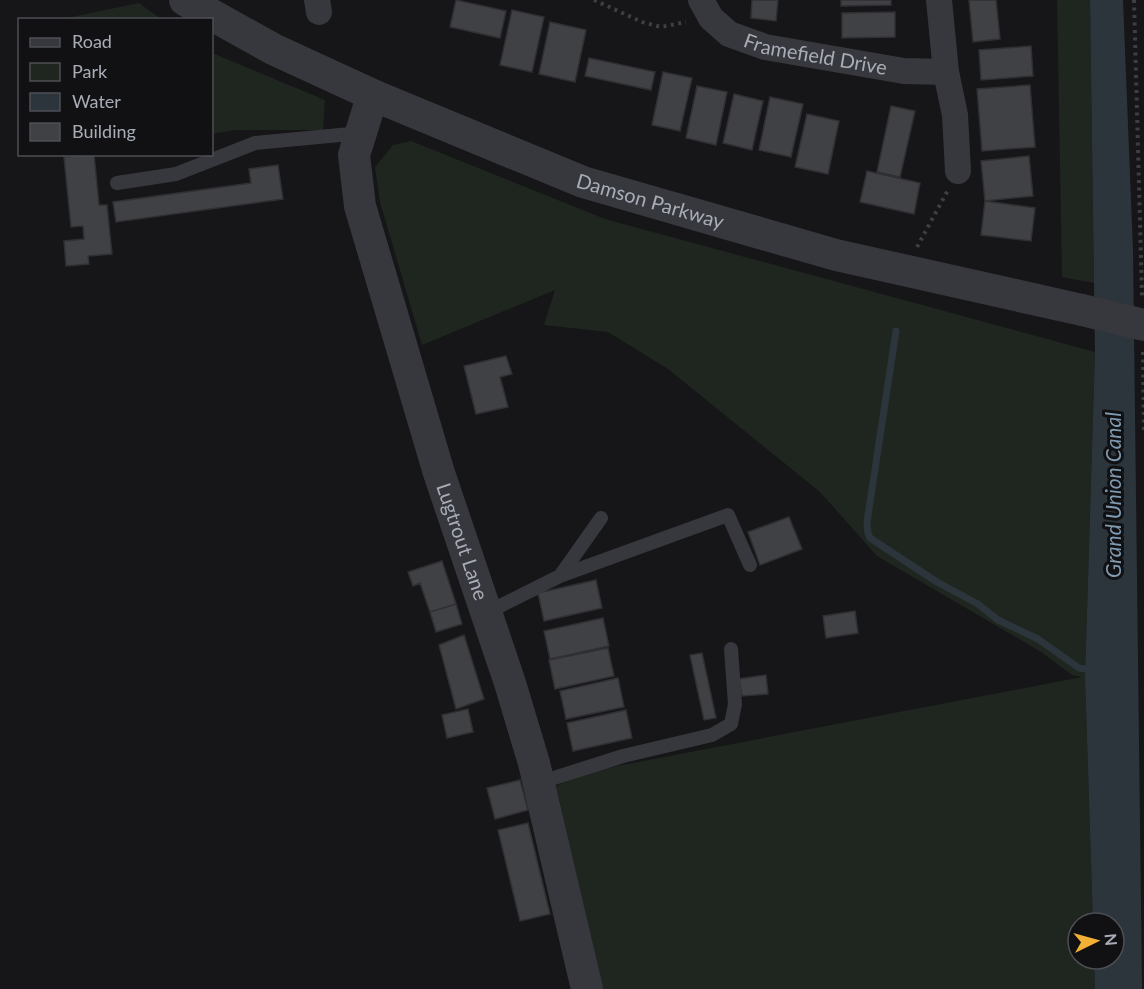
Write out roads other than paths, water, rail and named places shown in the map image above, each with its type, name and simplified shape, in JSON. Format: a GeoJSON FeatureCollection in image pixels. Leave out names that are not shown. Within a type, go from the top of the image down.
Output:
{"type":"FeatureCollection","features":[{"type":"Feature","properties":{"kind":"street","name":"Damson Parkway"},"geometry":{"type":"LineString","coordinates":[[185,0],[273,49],[375,96],[583,182],[836,255],[1082,310],[1143,321]]}},
{"type":"Feature","properties":{"kind":"street"},"geometry":{"type":"LineString","coordinates":[[939,0],[946,72],[955,115],[958,171]]}},
{"type":"Feature","properties":{"kind":"street","name":"Framefield Drive"},"geometry":{"type":"LineString","coordinates":[[706,9],[729,34],[765,47],[904,71],[946,72]]}},
{"type":"Feature","properties":{"kind":"street","name":"Lugtrout Lane"},"geometry":{"type":"LineString","coordinates":[[375,96],[354,155],[360,206],[439,473],[510,683],[538,783],[587,989]]}},
{"type":"Feature","properties":{"kind":"lane"},"geometry":{"type":"LineString","coordinates":[[117,183],[176,174],[255,143],[361,133]]}},
{"type":"Feature","properties":{"kind":"lane"},"geometry":{"type":"LineString","coordinates":[[486,613],[560,576],[728,515],[750,565]]}},
{"type":"Feature","properties":{"kind":"lane"},"geometry":{"type":"LineString","coordinates":[[560,576],[601,518]]}},
{"type":"Feature","properties":{"kind":"lane"},"geometry":{"type":"LineString","coordinates":[[538,783],[623,756],[712,735],[731,724],[735,704],[731,649]]}},
{"type":"Feature","properties":{"kind":"water","name":"Grand Union Canal"},"geometry":{"type":"Polygon","coordinates":[[[1090,0],[1123,0],[1133,250],[1142,989],[1095,989],[1094,971],[1126,971],[1126,911],[1093,911],[1085,677],[1095,352],[1090,0]]]}},
{"type":"Feature","properties":{"kind":"waterway"},"geometry":{"type":"LineString","coordinates":[[896,331],[867,522],[870,538],[937,582],[978,604],[998,620],[1038,639],[1079,668],[1085,669]]}}]}
